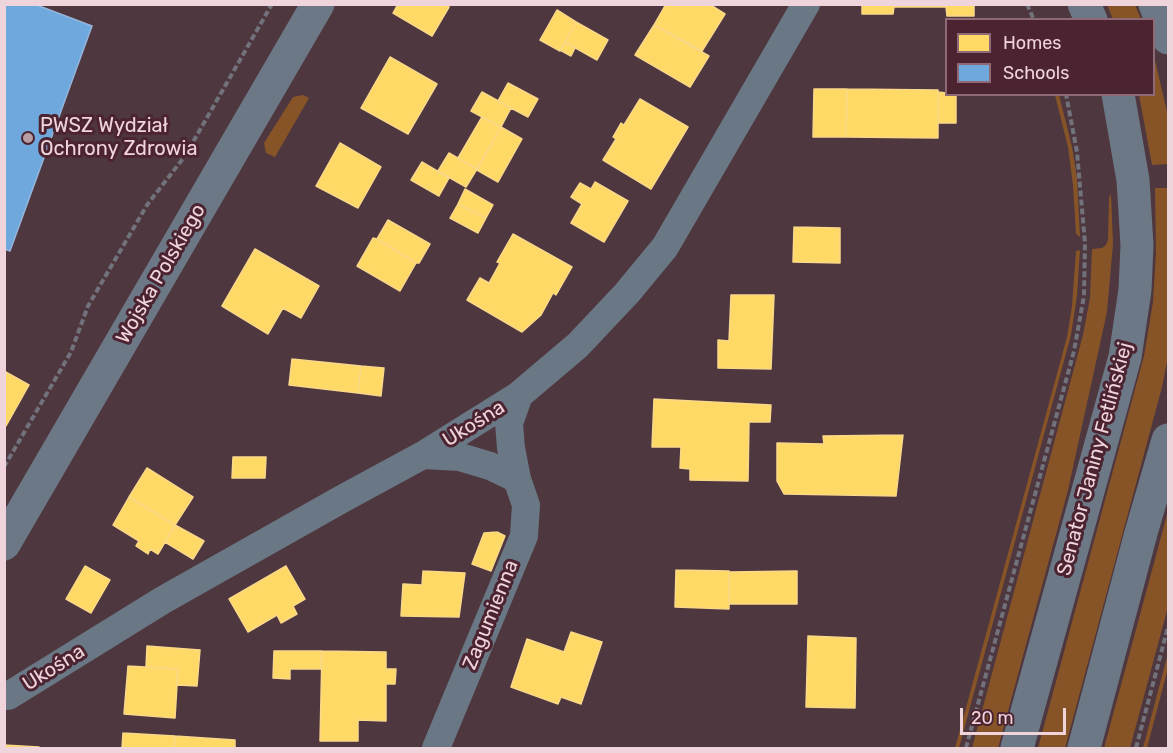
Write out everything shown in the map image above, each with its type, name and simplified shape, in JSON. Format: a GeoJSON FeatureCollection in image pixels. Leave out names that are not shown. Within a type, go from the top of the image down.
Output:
{"type":"FeatureCollection","features":[{"type":"Feature","properties":{"kind":"main road","name":"Wojska Polskiego"},"geometry":{"type":"LineString","coordinates":[[4,544],[318,4]]}},
{"type":"Feature","properties":{"kind":"main road"},"geometry":{"type":"LineString","coordinates":[[1084,4],[1090,18]]}},
{"type":"Feature","properties":{"kind":"main road"},"geometry":{"type":"LineString","coordinates":[[1155,4],[1168,38]]}},
{"type":"Feature","properties":{"kind":"main road","name":"Senator Janiny Fetlińskiej"},"geometry":{"type":"LineString","coordinates":[[1017,748],[1125,357],[1135,290],[1137,245],[1133,180],[1118,96]]}},
{"type":"Feature","properties":{"kind":"main road"},"geometry":{"type":"LineString","coordinates":[[1084,748],[1168,440]]}},
{"type":"Feature","properties":{"kind":"street","name":"Ukośna"},"geometry":{"type":"LineString","coordinates":[[4,696],[8,696],[163,600],[423,455],[519,395],[579,345],[665,247],[806,4]]}},
{"type":"Feature","properties":{"kind":"street","name":"Zagumienna"},"geometry":{"type":"LineString","coordinates":[[436,748],[524,536],[526,505],[517,478],[509,423],[519,395]]}},
{"type":"Feature","properties":{"kind":"street"},"geometry":{"type":"LineString","coordinates":[[423,455],[460,457],[490,465],[517,478]]}},
{"type":"Feature","properties":{"kind":"path"},"geometry":{"type":"LineString","coordinates":[[4,467],[71,352],[88,306],[147,205],[185,156],[272,4]]}},
{"type":"Feature","properties":{"kind":"path"},"geometry":{"type":"LineString","coordinates":[[1027,4],[1033,18]]}},
{"type":"Feature","properties":{"kind":"path"},"geometry":{"type":"LineString","coordinates":[[966,748],[1074,351],[1084,296],[1085,243],[1077,152],[1066,96]]}},
{"type":"Feature","properties":{"kind":"path"},"geometry":{"type":"LineString","coordinates":[[1136,748],[1168,627]]}},
{"type":"Feature","properties":{"kind":"shaded area"},"geometry":{"type":"Polygon","coordinates":[[[1107,5],[1135,5],[1141,18],[1113,18],[1107,5]]]}},
{"type":"Feature","properties":{"kind":"shaded area"},"geometry":{"type":"Polygon","coordinates":[[[1155,60],[1168,116],[1168,164],[1152,165],[1139,96],[1155,96],[1155,60]]]}},
{"type":"Feature","properties":{"kind":"shaded area"},"geometry":{"type":"Polygon","coordinates":[[[303,95],[309,98],[275,157],[266,153],[264,143],[293,97],[303,95]]]}},
{"type":"Feature","properties":{"kind":"shaded area"},"geometry":{"type":"Polygon","coordinates":[[[1055,96],[1059,96],[1072,147],[1077,178],[1080,237],[1076,234],[1068,147],[1055,96]]]}},
{"type":"Feature","properties":{"kind":"shaded area"},"geometry":{"type":"Polygon","coordinates":[[[1155,188],[1168,188],[1168,357],[1162,387],[1065,748],[1038,748],[1144,356],[1153,302],[1156,253],[1155,188]]]}},
{"type":"Feature","properties":{"kind":"shaded area"},"geometry":{"type":"Polygon","coordinates":[[[1111,194],[1113,244],[1107,312],[1068,490],[998,748],[972,748],[1083,335],[1090,298],[1092,249],[1102,248],[1108,240],[1111,194]]]}},
{"type":"Feature","properties":{"kind":"shaded area"},"geometry":{"type":"Polygon","coordinates":[[[1080,250],[1077,296],[1071,335],[959,748],[955,748],[1067,337],[1076,251],[1080,250]]]}},
{"type":"Feature","properties":{"kind":"shaded area"},"geometry":{"type":"Polygon","coordinates":[[[1168,511],[1168,607],[1130,748],[1104,748],[1168,511]]]}},
{"type":"Feature","properties":{"kind":"shaded area"},"geometry":{"type":"Polygon","coordinates":[[[1168,653],[1168,668],[1147,748],[1143,748],[1168,653]]]}},
{"type":"Feature","properties":{"kind":"building: Homes"},"geometry":{"type":"Polygon","coordinates":[[[398,4],[446,4],[449,7],[432,36],[393,13],[398,4]]]}},
{"type":"Feature","properties":{"kind":"building: Homes"},"geometry":{"type":"Polygon","coordinates":[[[666,4],[709,4],[725,14],[702,51],[654,25],[666,4]]]}},
{"type":"Feature","properties":{"kind":"building: Homes"},"geometry":{"type":"Polygon","coordinates":[[[862,4],[974,4],[974,16],[947,16],[946,7],[894,7],[893,14],[862,14],[862,4]]]}},
{"type":"Feature","properties":{"kind":"building: Homes"},"geometry":{"type":"Polygon","coordinates":[[[557,10],[576,22],[560,51],[540,40],[557,10]]]}},
{"type":"Feature","properties":{"kind":"building: Homes"},"geometry":{"type":"Polygon","coordinates":[[[576,22],[608,40],[597,60],[565,42],[576,22]]]}},
{"type":"Feature","properties":{"kind":"building: Homes"},"geometry":{"type":"Polygon","coordinates":[[[654,25],[709,56],[690,87],[635,55],[654,25]]]}},
{"type":"Feature","properties":{"kind":"building: Homes"},"geometry":{"type":"Polygon","coordinates":[[[565,42],[575,48],[571,56],[560,50],[565,42]]]}},
{"type":"Feature","properties":{"kind":"building: Homes"},"geometry":{"type":"Polygon","coordinates":[[[390,57],[437,84],[408,134],[361,108],[390,57]]]}},
{"type":"Feature","properties":{"kind":"building: Homes"},"geometry":{"type":"Polygon","coordinates":[[[508,83],[538,99],[528,117],[498,101],[508,83]]]}},
{"type":"Feature","properties":{"kind":"building: Homes"},"geometry":{"type":"Polygon","coordinates":[[[814,89],[847,89],[846,137],[813,137],[814,89]]]}},
{"type":"Feature","properties":{"kind":"building: Homes"},"geometry":{"type":"Polygon","coordinates":[[[847,89],[938,90],[938,138],[846,137],[847,89]]]}},
{"type":"Feature","properties":{"kind":"building: Homes"},"geometry":{"type":"Polygon","coordinates":[[[482,92],[511,108],[501,127],[471,111],[482,92]]]}},
{"type":"Feature","properties":{"kind":"building: Homes"},"geometry":{"type":"Polygon","coordinates":[[[938,92],[945,93],[945,96],[956,96],[956,123],[938,123],[938,92]]]}},
{"type":"Feature","properties":{"kind":"building: Homes"},"geometry":{"type":"Polygon","coordinates":[[[640,99],[688,127],[651,189],[603,160],[616,139],[613,137],[621,123],[624,125],[640,99]]]}},
{"type":"Feature","properties":{"kind":"building: Homes"},"geometry":{"type":"Polygon","coordinates":[[[482,117],[501,127],[477,169],[458,158],[482,117]]]}},
{"type":"Feature","properties":{"kind":"building: Homes"},"geometry":{"type":"Polygon","coordinates":[[[501,127],[522,139],[498,182],[477,170],[501,127]]]}},
{"type":"Feature","properties":{"kind":"building: Homes"},"geometry":{"type":"Polygon","coordinates":[[[340,143],[381,167],[358,208],[316,186],[340,143]]]}},
{"type":"Feature","properties":{"kind":"building: Homes"},"geometry":{"type":"Polygon","coordinates":[[[449,153],[477,169],[466,187],[438,171],[449,153]]]}},
{"type":"Feature","properties":{"kind":"building: Homes"},"geometry":{"type":"Polygon","coordinates":[[[422,162],[449,178],[439,196],[411,180],[422,162]]]}},
{"type":"Feature","properties":{"kind":"building: Homes"},"geometry":{"type":"Polygon","coordinates":[[[595,182],[628,201],[604,242],[571,223],[582,204],[571,197],[580,183],[591,189],[595,182]]]}},
{"type":"Feature","properties":{"kind":"building: Homes"},"geometry":{"type":"Polygon","coordinates":[[[465,189],[493,205],[486,218],[458,204],[465,189]]]}},
{"type":"Feature","properties":{"kind":"building: Homes"},"geometry":{"type":"Polygon","coordinates":[[[458,204],[486,218],[478,233],[450,218],[458,204]]]}},
{"type":"Feature","properties":{"kind":"building: Homes"},"geometry":{"type":"Polygon","coordinates":[[[388,220],[430,244],[419,263],[377,239],[388,220]]]}},
{"type":"Feature","properties":{"kind":"building: Homes"},"geometry":{"type":"Polygon","coordinates":[[[794,227],[840,228],[840,263],[793,262],[794,227]]]}},
{"type":"Feature","properties":{"kind":"building: Homes"},"geometry":{"type":"Polygon","coordinates":[[[513,234],[572,267],[556,295],[553,293],[541,315],[522,332],[467,300],[480,278],[489,283],[500,263],[497,262],[513,234]]]}},
{"type":"Feature","properties":{"kind":"building: Homes"},"geometry":{"type":"Polygon","coordinates":[[[373,238],[416,263],[400,291],[357,266],[373,238]]]}},
{"type":"Feature","properties":{"kind":"building: Homes"},"geometry":{"type":"Polygon","coordinates":[[[255,249],[319,286],[301,318],[283,308],[268,334],[222,306],[255,249]]]}},
{"type":"Feature","properties":{"kind":"building: Homes"},"geometry":{"type":"Polygon","coordinates":[[[731,295],[774,295],[771,369],[718,368],[718,340],[729,341],[731,295]]]}},
{"type":"Feature","properties":{"kind":"building: Homes"},"geometry":{"type":"Polygon","coordinates":[[[292,359],[361,366],[358,393],[289,385],[292,359]]]}},
{"type":"Feature","properties":{"kind":"building: Homes"},"geometry":{"type":"Polygon","coordinates":[[[361,366],[384,368],[381,396],[358,393],[361,366]]]}},
{"type":"Feature","properties":{"kind":"building: Homes"},"geometry":{"type":"Polygon","coordinates":[[[4,371],[29,385],[6,426],[4,425],[4,371]]]}},
{"type":"Feature","properties":{"kind":"building: Homes"},"geometry":{"type":"Polygon","coordinates":[[[654,399],[771,405],[770,422],[749,422],[748,481],[690,480],[690,469],[680,468],[681,447],[652,447],[654,399]]]}},
{"type":"Feature","properties":{"kind":"building: Homes"},"geometry":{"type":"Polygon","coordinates":[[[903,435],[896,496],[784,494],[777,481],[777,443],[824,444],[823,436],[903,435]]]}},
{"type":"Feature","properties":{"kind":"building: Homes"},"geometry":{"type":"Polygon","coordinates":[[[233,457],[266,457],[265,478],[232,478],[233,457]]]}},
{"type":"Feature","properties":{"kind":"building: Homes"},"geometry":{"type":"Polygon","coordinates":[[[147,468],[193,497],[175,525],[129,497],[147,468]]]}},
{"type":"Feature","properties":{"kind":"building: Homes"},"geometry":{"type":"Polygon","coordinates":[[[129,497],[175,525],[158,554],[150,549],[148,554],[136,546],[139,541],[113,525],[129,497]]]}},
{"type":"Feature","properties":{"kind":"building: Homes"},"geometry":{"type":"Polygon","coordinates":[[[175,525],[204,541],[193,559],[165,542],[175,525]]]}},
{"type":"Feature","properties":{"kind":"building: Homes"},"geometry":{"type":"Polygon","coordinates":[[[497,532],[505,536],[491,571],[472,564],[484,533],[497,532]]]}},
{"type":"Feature","properties":{"kind":"building: Homes"},"geometry":{"type":"Polygon","coordinates":[[[85,566],[110,580],[91,613],[66,599],[85,566]]]}},
{"type":"Feature","properties":{"kind":"building: Homes"},"geometry":{"type":"Polygon","coordinates":[[[286,566],[305,599],[293,606],[297,614],[281,623],[277,615],[248,632],[229,599],[286,566]]]}},
{"type":"Feature","properties":{"kind":"building: Homes"},"geometry":{"type":"Polygon","coordinates":[[[676,570],[729,571],[729,609],[675,607],[676,570]]]}},
{"type":"Feature","properties":{"kind":"building: Homes"},"geometry":{"type":"Polygon","coordinates":[[[423,571],[465,573],[459,617],[401,616],[403,584],[422,585],[423,571]]]}},
{"type":"Feature","properties":{"kind":"building: Homes"},"geometry":{"type":"Polygon","coordinates":[[[797,571],[797,604],[729,604],[729,572],[797,571]]]}},
{"type":"Feature","properties":{"kind":"building: Homes"},"geometry":{"type":"Polygon","coordinates":[[[571,632],[602,642],[581,704],[561,697],[558,704],[511,687],[527,639],[564,652],[571,632]]]}},
{"type":"Feature","properties":{"kind":"building: Homes"},"geometry":{"type":"Polygon","coordinates":[[[808,636],[856,638],[855,708],[806,707],[808,636]]]}},
{"type":"Feature","properties":{"kind":"building: Homes"},"geometry":{"type":"Polygon","coordinates":[[[147,646],[200,650],[197,686],[177,685],[178,669],[146,667],[147,646]]]}},
{"type":"Feature","properties":{"kind":"building: Homes"},"geometry":{"type":"Polygon","coordinates":[[[274,651],[322,651],[321,669],[290,669],[290,679],[273,678],[274,651]]]}},
{"type":"Feature","properties":{"kind":"building: Homes"},"geometry":{"type":"Polygon","coordinates":[[[322,651],[386,652],[386,669],[396,669],[395,684],[386,684],[386,721],[358,720],[358,741],[320,741],[322,651]]]}},
{"type":"Feature","properties":{"kind":"building: Homes"},"geometry":{"type":"Polygon","coordinates":[[[128,666],[178,669],[175,718],[124,714],[128,666]]]}},
{"type":"Feature","properties":{"kind":"building: Homes"},"geometry":{"type":"Polygon","coordinates":[[[123,733],[175,736],[174,748],[122,748],[123,733]]]}},
{"type":"Feature","properties":{"kind":"building: Homes"},"geometry":{"type":"Polygon","coordinates":[[[175,736],[235,740],[235,748],[174,748],[175,736]]]}},
{"type":"Feature","properties":{"kind":"building: Homes"},"geometry":{"type":"Polygon","coordinates":[[[4,745],[39,747],[4,748],[4,745]]]}},
{"type":"Feature","properties":{"kind":"building: Schools","name":"PWSZ Wydział Ochrony Zdrowia"},"geometry":{"type":"Polygon","coordinates":[[[5,4],[34,4],[92,26],[10,251],[4,249],[5,4]]]}},
{"type":"Feature","properties":{"kind":"place","name":"PWSZ Wydział Ochrony Zdrowia"},"geometry":{"type":"Point","coordinates":[28,138]}}]}
